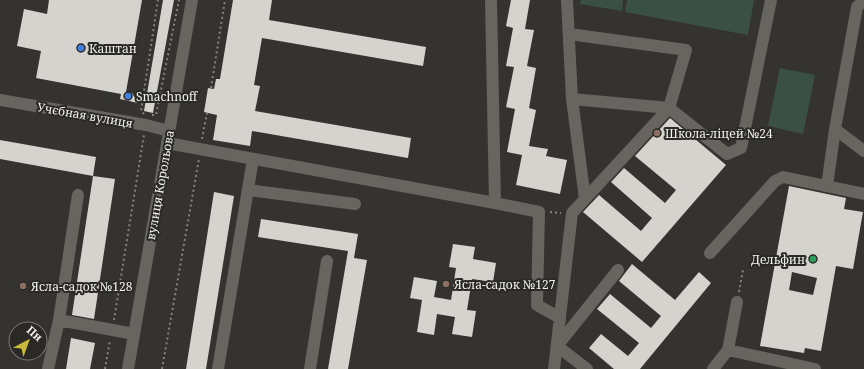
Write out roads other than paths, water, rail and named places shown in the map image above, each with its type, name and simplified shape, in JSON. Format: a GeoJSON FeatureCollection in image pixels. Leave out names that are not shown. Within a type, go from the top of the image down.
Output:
{"type":"FeatureCollection","features":[{"type":"Feature","properties":{"kind":"street","name":"вулиця Корольова"},"geometry":{"type":"LineString","coordinates":[[128,369],[192,0]]}},
{"type":"Feature","properties":{"kind":"street"},"geometry":{"type":"LineString","coordinates":[[491,0],[495,203]]}},
{"type":"Feature","properties":{"kind":"street"},"geometry":{"type":"LineString","coordinates":[[567,0],[572,99],[585,199]]}},
{"type":"Feature","properties":{"kind":"street"},"geometry":{"type":"LineString","coordinates":[[572,99],[669,108],[727,154],[741,148],[771,0]]}},
{"type":"Feature","properties":{"kind":"street"},"geometry":{"type":"LineString","coordinates":[[827,186],[857,7],[864,0]]}},
{"type":"Feature","properties":{"kind":"street"},"geometry":{"type":"LineString","coordinates":[[554,369],[572,213],[669,108],[686,50],[569,34]]}},
{"type":"Feature","properties":{"kind":"street","name":"Учєбная вулиця"},"geometry":{"type":"LineString","coordinates":[[0,101],[146,125],[169,131]]}},
{"type":"Feature","properties":{"kind":"street"},"geometry":{"type":"LineString","coordinates":[[836,129],[864,151]]}},
{"type":"Feature","properties":{"kind":"street"},"geometry":{"type":"LineString","coordinates":[[167,143],[538,212],[536,305],[560,318]]}},
{"type":"Feature","properties":{"kind":"street"},"geometry":{"type":"LineString","coordinates":[[218,369],[253,159]]}},
{"type":"Feature","properties":{"kind":"street"},"geometry":{"type":"LineString","coordinates":[[710,253],[775,181],[783,177],[864,194]]}},
{"type":"Feature","properties":{"kind":"street"},"geometry":{"type":"LineString","coordinates":[[248,190],[355,204]]}},
{"type":"Feature","properties":{"kind":"street"},"geometry":{"type":"LineString","coordinates":[[48,369],[58,320],[78,195]]}},
{"type":"Feature","properties":{"kind":"street"},"geometry":{"type":"LineString","coordinates":[[310,369],[327,261]]}},
{"type":"Feature","properties":{"kind":"street"},"geometry":{"type":"LineString","coordinates":[[556,346],[618,270]]}},
{"type":"Feature","properties":{"kind":"street"},"geometry":{"type":"LineString","coordinates":[[714,369],[728,350],[738,297]]}},
{"type":"Feature","properties":{"kind":"street"},"geometry":{"type":"LineString","coordinates":[[58,320],[134,334]]}},
{"type":"Feature","properties":{"kind":"street"},"geometry":{"type":"LineString","coordinates":[[556,346],[588,369]]}},
{"type":"Feature","properties":{"kind":"street"},"geometry":{"type":"LineString","coordinates":[[728,350],[815,369]]}},
{"type":"Feature","properties":{"kind":"place","name":"Каштан"},"geometry":{"type":"Point","coordinates":[81,48]}},
{"type":"Feature","properties":{"kind":"place","name":"Smachnoff"},"geometry":{"type":"Point","coordinates":[128,96]}},
{"type":"Feature","properties":{"kind":"place","name":"Школа-ліцей №24"},"geometry":{"type":"Point","coordinates":[657,133]}},
{"type":"Feature","properties":{"kind":"place","name":"Дельфин"},"geometry":{"type":"Point","coordinates":[813,259]}},
{"type":"Feature","properties":{"kind":"place","name":"Ясла-садок №127"},"geometry":{"type":"Point","coordinates":[446,284]}},
{"type":"Feature","properties":{"kind":"place","name":"Ясла-садок №128"},"geometry":{"type":"Point","coordinates":[23,286]}}]}
